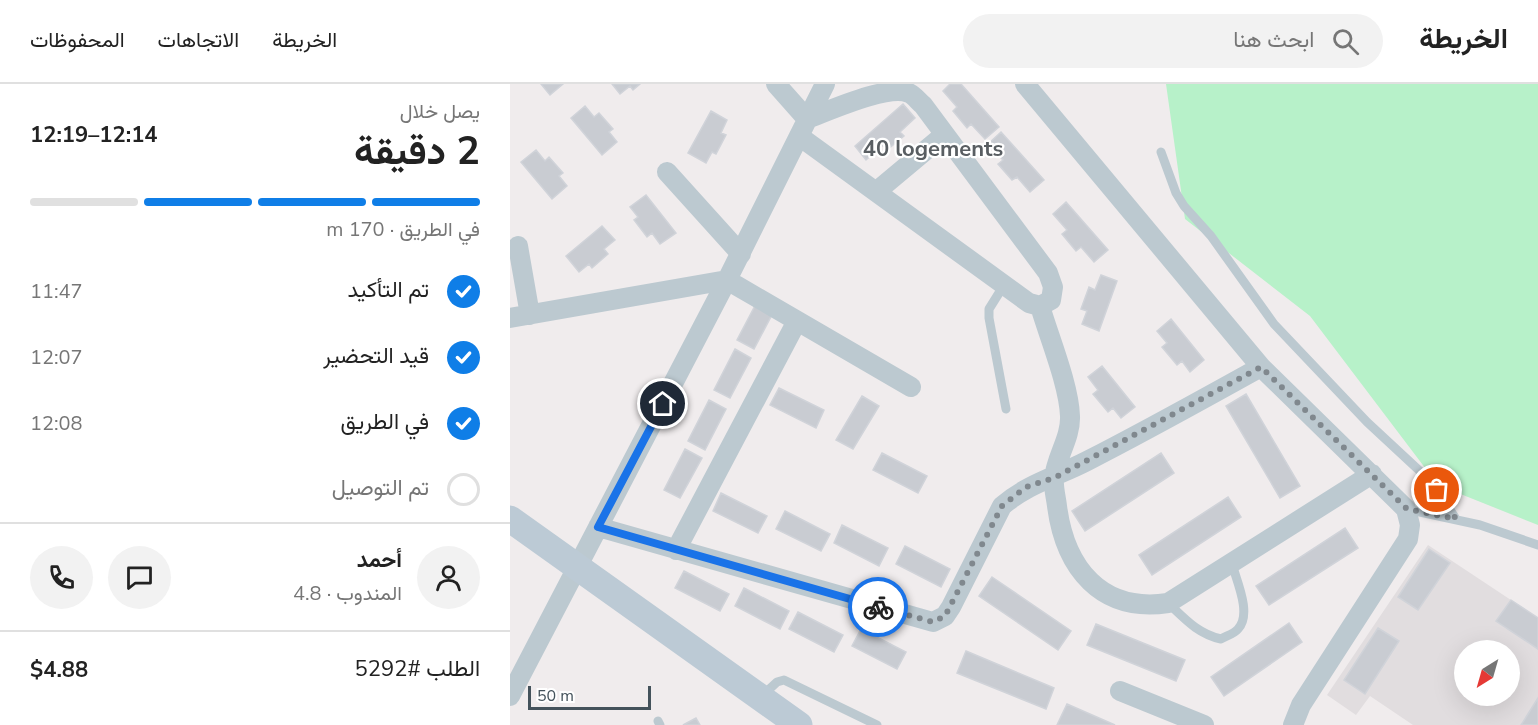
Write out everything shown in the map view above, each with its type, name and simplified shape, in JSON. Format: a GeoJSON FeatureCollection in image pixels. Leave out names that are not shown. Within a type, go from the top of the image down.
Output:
{"type":"FeatureCollection","features":[{"type":"Feature","properties":{"kind":"main road"},"geometry":{"type":"LineString","coordinates":[[510,519],[799,725]]}},
{"type":"Feature","properties":{"kind":"street"},"geometry":{"type":"LineString","coordinates":[[776,84],[803,127],[877,190],[1029,303],[1040,306],[1051,300],[1053,287],[1048,273],[923,105],[909,93],[895,90],[803,127]]}},
{"type":"Feature","properties":{"kind":"street"},"geometry":{"type":"LineString","coordinates":[[510,696],[728,280],[825,84]]}},
{"type":"Feature","properties":{"kind":"street"},"geometry":{"type":"LineString","coordinates":[[1024,84],[1261,367],[1407,509],[1410,525],[1408,539],[1301,705],[1299,724]]}},
{"type":"Feature","properties":{"kind":"street"},"geometry":{"type":"LineString","coordinates":[[877,190],[944,135]]}},
{"type":"Feature","properties":{"kind":"street"},"geometry":{"type":"LineString","coordinates":[[667,172],[741,254]]}},
{"type":"Feature","properties":{"kind":"street"},"geometry":{"type":"LineString","coordinates":[[518,246],[530,315]]}},
{"type":"Feature","properties":{"kind":"street"},"geometry":{"type":"LineString","coordinates":[[510,318],[728,280],[910,387]]}},
{"type":"Feature","properties":{"kind":"street"},"geometry":{"type":"LineString","coordinates":[[1040,306],[1070,418],[1054,478],[1060,531],[1081,572],[1095,587],[1130,604],[1149,606],[1168,603],[1372,474]]}},
{"type":"Feature","properties":{"kind":"street"},"geometry":{"type":"LineString","coordinates":[[676,550],[798,321]]}},
{"type":"Feature","properties":{"kind":"street"},"geometry":{"type":"LineString","coordinates":[[598,527],[933,622],[945,616],[951,607],[1002,506],[1026,487],[1054,478],[1261,367]]}},
{"type":"Feature","properties":{"kind":"street"},"geometry":{"type":"LineString","coordinates":[[1120,691],[1204,725]]}},
{"type":"Feature","properties":{"kind":"lane"},"geometry":{"type":"LineString","coordinates":[[1161,152],[1184,206],[1210,236],[1274,324],[1367,422],[1423,474],[1437,490],[1456,519]]}},
{"type":"Feature","properties":{"kind":"lane"},"geometry":{"type":"LineString","coordinates":[[1004,285],[989,309],[989,318],[1006,409]]}},
{"type":"Feature","properties":{"kind":"lane"},"geometry":{"type":"LineString","coordinates":[[1407,509],[1456,519],[1538,545]]}},
{"type":"Feature","properties":{"kind":"lane"},"geometry":{"type":"LineString","coordinates":[[1168,603],[1198,630],[1209,636],[1221,639],[1238,630],[1242,620],[1243,605],[1232,564]]}},
{"type":"Feature","properties":{"kind":"lane"},"geometry":{"type":"LineString","coordinates":[[760,698],[777,682],[784,680],[877,725]]}},
{"type":"Feature","properties":{"kind":"shaded area"},"geometry":{"type":"Polygon","coordinates":[[[1428,545],[1538,618],[1538,725],[1413,725],[1370,696],[1356,715],[1327,695],[1428,545]]]}},
{"type":"Feature","properties":{"kind":"green space"},"geometry":{"type":"Polygon","coordinates":[[[1166,84],[1538,84],[1538,525],[1438,485],[1310,316],[1185,219],[1166,84]]]}},
{"type":"Feature","properties":{"kind":"building"},"geometry":{"type":"Polygon","coordinates":[[[541,84],[563,84],[550,95],[541,84]]]}},
{"type":"Feature","properties":{"kind":"building"},"geometry":{"type":"Polygon","coordinates":[[[612,84],[640,84],[633,90],[630,86],[620,94],[612,84]]]}},
{"type":"Feature","properties":{"kind":"building"},"geometry":{"type":"Polygon","coordinates":[[[950,84],[961,84],[999,127],[985,139],[971,124],[967,128],[953,111],[957,107],[943,91],[950,84]]]}},
{"type":"Feature","properties":{"kind":"building"},"geometry":{"type":"Polygon","coordinates":[[[903,104],[915,118],[900,132],[904,136],[887,150],[883,145],[866,160],[855,146],[903,104]]]}},
{"type":"Feature","properties":{"kind":"building"},"geometry":{"type":"Polygon","coordinates":[[[585,106],[594,117],[599,113],[613,129],[609,132],[617,142],[602,155],[571,118],[585,106]]]}},
{"type":"Feature","properties":{"kind":"building"},"geometry":{"type":"Polygon","coordinates":[[[711,111],[727,120],[721,133],[726,135],[716,154],[712,152],[706,163],[688,153],[711,111]]]}},
{"type":"Feature","properties":{"kind":"building"},"geometry":{"type":"Polygon","coordinates":[[[1001,132],[1044,180],[1030,192],[1017,177],[1012,180],[998,164],[1003,160],[988,144],[1001,132]]]}},
{"type":"Feature","properties":{"kind":"building"},"geometry":{"type":"Polygon","coordinates":[[[536,150],[545,161],[549,157],[563,173],[559,176],[567,186],[552,199],[521,162],[536,150]]]}},
{"type":"Feature","properties":{"kind":"building"},"geometry":{"type":"Polygon","coordinates":[[[646,195],[676,233],[660,244],[652,233],[647,237],[634,220],[638,217],[630,207],[646,195]]]}},
{"type":"Feature","properties":{"kind":"building"},"geometry":{"type":"Polygon","coordinates":[[[1066,202],[1108,250],[1094,262],[1081,247],[1076,251],[1062,234],[1067,230],[1053,214],[1066,202]]]}},
{"type":"Feature","properties":{"kind":"building"},"geometry":{"type":"Polygon","coordinates":[[[602,226],[615,240],[604,249],[608,254],[592,268],[589,264],[579,272],[566,256],[602,226]]]}},
{"type":"Feature","properties":{"kind":"building"},"geometry":{"type":"Polygon","coordinates":[[[1101,275],[1117,281],[1099,331],[1082,324],[1087,311],[1081,309],[1089,287],[1095,290],[1101,275]]]}},
{"type":"Feature","properties":{"kind":"building"},"geometry":{"type":"Polygon","coordinates":[[[758,300],[775,309],[754,349],[737,340],[758,300]]]}},
{"type":"Feature","properties":{"kind":"building"},"geometry":{"type":"Polygon","coordinates":[[[1171,319],[1204,360],[1190,372],[1182,361],[1177,365],[1162,347],[1167,343],[1157,331],[1171,319]]]}},
{"type":"Feature","properties":{"kind":"building"},"geometry":{"type":"Polygon","coordinates":[[[735,349],[751,358],[730,398],[714,390],[735,349]]]}},
{"type":"Feature","properties":{"kind":"building"},"geometry":{"type":"Polygon","coordinates":[[[1102,366],[1135,407],[1121,418],[1113,408],[1108,412],[1093,394],[1098,390],[1088,377],[1102,366]]]}},
{"type":"Feature","properties":{"kind":"building"},"geometry":{"type":"Polygon","coordinates":[[[779,388],[824,410],[816,428],[770,405],[779,388]]]}},
{"type":"Feature","properties":{"kind":"building"},"geometry":{"type":"Polygon","coordinates":[[[1246,394],[1300,486],[1280,498],[1226,406],[1246,394]]]}},
{"type":"Feature","properties":{"kind":"building"},"geometry":{"type":"Polygon","coordinates":[[[862,396],[879,406],[853,449],[836,440],[862,396]]]}},
{"type":"Feature","properties":{"kind":"building"},"geometry":{"type":"Polygon","coordinates":[[[709,400],[726,409],[705,450],[688,441],[709,400]]]}},
{"type":"Feature","properties":{"kind":"building"},"geometry":{"type":"Polygon","coordinates":[[[685,449],[702,458],[680,498],[664,490],[685,449]]]}},
{"type":"Feature","properties":{"kind":"building"},"geometry":{"type":"Polygon","coordinates":[[[882,453],[927,476],[918,493],[873,470],[882,453]]]}},
{"type":"Feature","properties":{"kind":"building"},"geometry":{"type":"Polygon","coordinates":[[[1161,453],[1174,473],[1085,531],[1072,511],[1161,453]]]}},
{"type":"Feature","properties":{"kind":"building"},"geometry":{"type":"Polygon","coordinates":[[[721,493],[767,516],[758,533],[713,511],[721,493]]]}},
{"type":"Feature","properties":{"kind":"building"},"geometry":{"type":"Polygon","coordinates":[[[1228,497],[1241,517],[1152,575],[1139,555],[1228,497]]]}},
{"type":"Feature","properties":{"kind":"building"},"geometry":{"type":"Polygon","coordinates":[[[785,511],[830,534],[821,551],[776,529],[785,511]]]}},
{"type":"Feature","properties":{"kind":"building"},"geometry":{"type":"Polygon","coordinates":[[[842,525],[888,548],[879,566],[834,543],[842,525]]]}},
{"type":"Feature","properties":{"kind":"building"},"geometry":{"type":"Polygon","coordinates":[[[1345,528],[1358,548],[1269,605],[1256,586],[1345,528]]]}},
{"type":"Feature","properties":{"kind":"building"},"geometry":{"type":"Polygon","coordinates":[[[905,546],[950,569],[941,587],[896,564],[905,546]]]}},
{"type":"Feature","properties":{"kind":"building"},"geometry":{"type":"Polygon","coordinates":[[[1429,549],[1450,563],[1418,610],[1398,597],[1429,549]]]}},
{"type":"Feature","properties":{"kind":"building"},"geometry":{"type":"Polygon","coordinates":[[[684,571],[729,594],[720,611],[675,588],[684,571]]]}},
{"type":"Feature","properties":{"kind":"building"},"geometry":{"type":"Polygon","coordinates":[[[992,577],[1071,631],[1058,650],[979,596],[992,577]]]}},
{"type":"Feature","properties":{"kind":"building"},"geometry":{"type":"Polygon","coordinates":[[[744,588],[789,611],[780,629],[735,606],[744,588]]]}},
{"type":"Feature","properties":{"kind":"building"},"geometry":{"type":"Polygon","coordinates":[[[1511,600],[1538,618],[1538,649],[1496,621],[1511,600]]]}},
{"type":"Feature","properties":{"kind":"building"},"geometry":{"type":"Polygon","coordinates":[[[798,612],[843,635],[834,652],[789,629],[798,612]]]}},
{"type":"Feature","properties":{"kind":"building"},"geometry":{"type":"Polygon","coordinates":[[[1289,623],[1302,642],[1224,696],[1211,677],[1289,623]]]}},
{"type":"Feature","properties":{"kind":"building"},"geometry":{"type":"Polygon","coordinates":[[[1096,624],[1185,660],[1176,681],[1087,645],[1096,624]]]}},
{"type":"Feature","properties":{"kind":"building"},"geometry":{"type":"Polygon","coordinates":[[[1378,628],[1399,641],[1365,694],[1344,680],[1378,628]]]}},
{"type":"Feature","properties":{"kind":"building"},"geometry":{"type":"Polygon","coordinates":[[[861,629],[906,652],[897,669],[852,646],[861,629]]]}},
{"type":"Feature","properties":{"kind":"building"},"geometry":{"type":"Polygon","coordinates":[[[966,651],[1054,688],[1046,709],[957,673],[966,651]]]}},
{"type":"Feature","properties":{"kind":"building"},"geometry":{"type":"Polygon","coordinates":[[[1538,698],[1538,725],[1521,725],[1538,698]]]}},
{"type":"Feature","properties":{"kind":"building"},"geometry":{"type":"Polygon","coordinates":[[[1067,704],[1115,725],[1057,725],[1067,704]]]}},
{"type":"Feature","properties":{"kind":"building"},"geometry":{"type":"Polygon","coordinates":[[[696,718],[700,725],[683,725],[696,718]]]}},
{"type":"Feature","properties":{"kind":"way so far"},"geometry":{"type":"LineString","coordinates":[[878,607],[933,622],[945,616],[1002,506],[1012,497],[1026,487],[1054,478],[1110,450],[1261,367],[1407,509],[1456,519],[1437,490]]}},
{"type":"Feature","properties":{"kind":"district","name":"40 logements"},"geometry":{"type":"Point","coordinates":[933,149]}},
{"type":"Feature","properties":{"kind":"route"},"geometry":{"type":"LineString","coordinates":[[663,404],[598,527],[878,607]]}}]}
